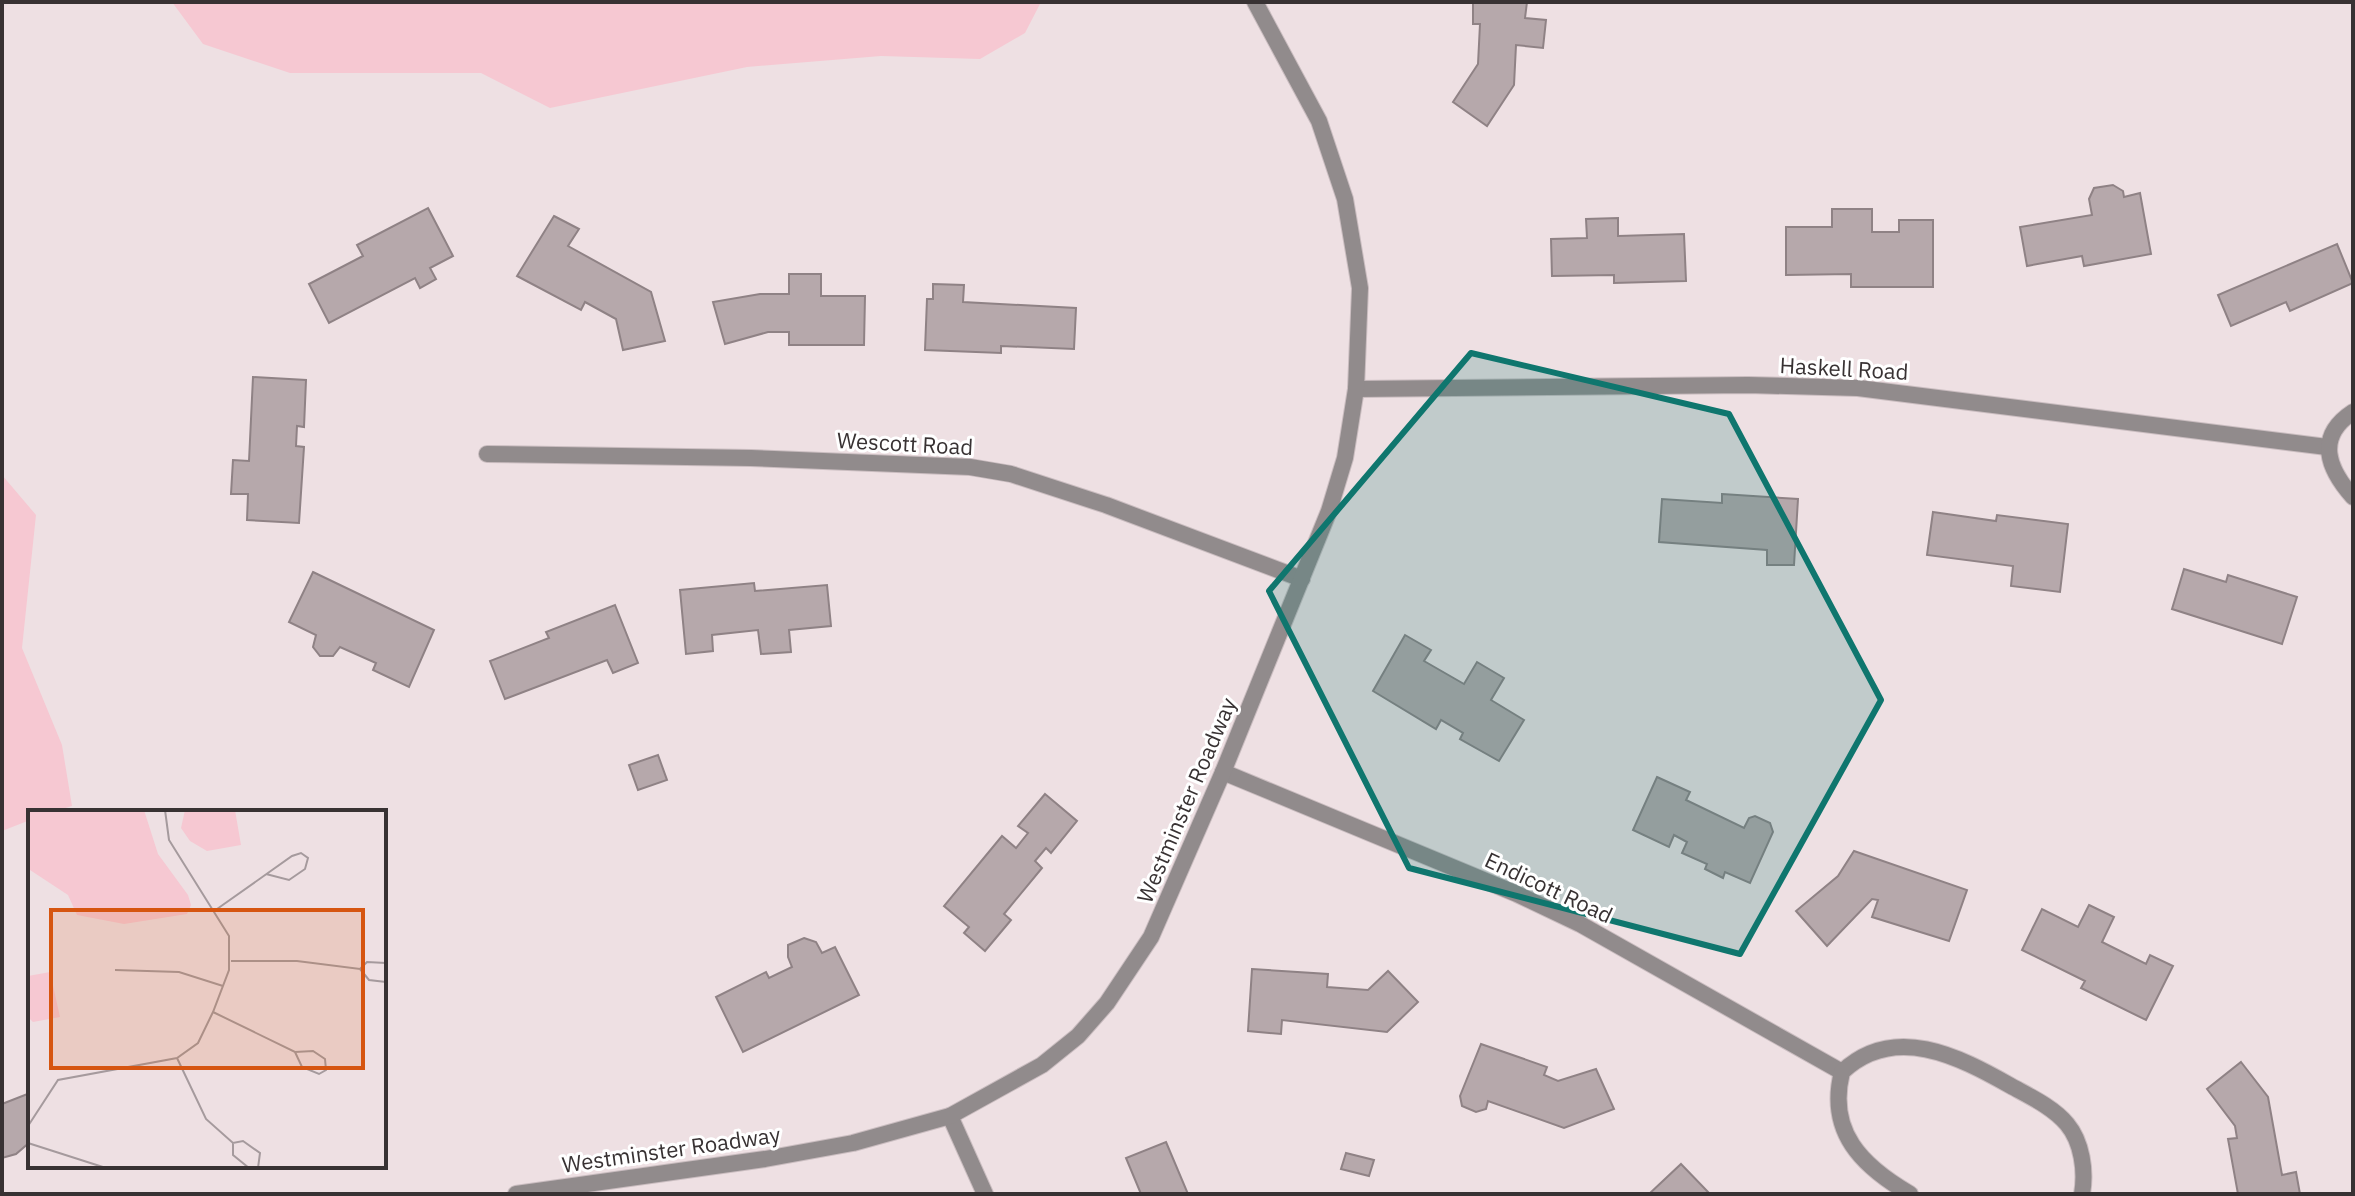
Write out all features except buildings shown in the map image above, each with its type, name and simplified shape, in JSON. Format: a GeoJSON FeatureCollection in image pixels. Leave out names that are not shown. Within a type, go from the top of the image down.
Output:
{"type":"FeatureCollection","features":[{"type":"Feature","properties":{"kind":"street","name":"Westminster Roadway"},"geometry":{"type":"LineString","coordinates":[[516,1194],[795,1154],[853,1143],[950,1116],[1042,1065],[1078,1036],[1107,1003],[1151,937],[1223,772],[1337,486],[1356,389],[1360,288],[1345,199],[1319,121],[1255,2]]}},
{"type":"Feature","properties":{"kind":"street","name":"Haskell Road"},"geometry":{"type":"LineString","coordinates":[[1356,389],[1748,385],[1858,388],[2327,447]]}},
{"type":"Feature","properties":{"kind":"street"},"geometry":{"type":"LineString","coordinates":[[2353,412],[2335,429],[2327,447],[2331,467],[2353,497]]}},
{"type":"Feature","properties":{"kind":"street","name":"Wescott Road"},"geometry":{"type":"LineString","coordinates":[[487,454],[751,458],[970,467],[1011,474],[1106,505],[1302,579]]}},
{"type":"Feature","properties":{"kind":"street","name":"Endicott Road"},"geometry":{"type":"LineString","coordinates":[[1223,772],[1517,894],[1580,924],[1842,1072]]}},
{"type":"Feature","properties":{"kind":"street"},"geometry":{"type":"LineString","coordinates":[[1910,1194],[1867,1166],[1846,1140],[1838,1107],[1842,1072],[1861,1057],[1909,1047],[1935,1049],[1976,1066],[2055,1112],[2068,1124],[2083,1166],[2082,1194]]}},
{"type":"Feature","properties":{"kind":"street"},"geometry":{"type":"LineString","coordinates":[[950,1116],[985,1194]]}},
{"type":"Feature","properties":{"kind":"highlighted area"},"geometry":{"type":"Polygon","coordinates":[[[1471,353],[1729,414],[1881,700],[1740,954],[1409,868],[1269,591],[1471,353]]]}},
{"type":"Feature","properties":{"kind":"shaded area"},"geometry":{"type":"Polygon","coordinates":[[[172,2],[1041,2],[1025,33],[980,59],[881,56],[747,67],[550,108],[481,73],[290,73],[203,44],[172,2]]]}},
{"type":"Feature","properties":{"kind":"shaded area"},"geometry":{"type":"Polygon","coordinates":[[[2,475],[36,515],[22,648],[62,745],[72,806],[59,810],[28,810],[28,821],[2,831],[2,475]]]}}]}
